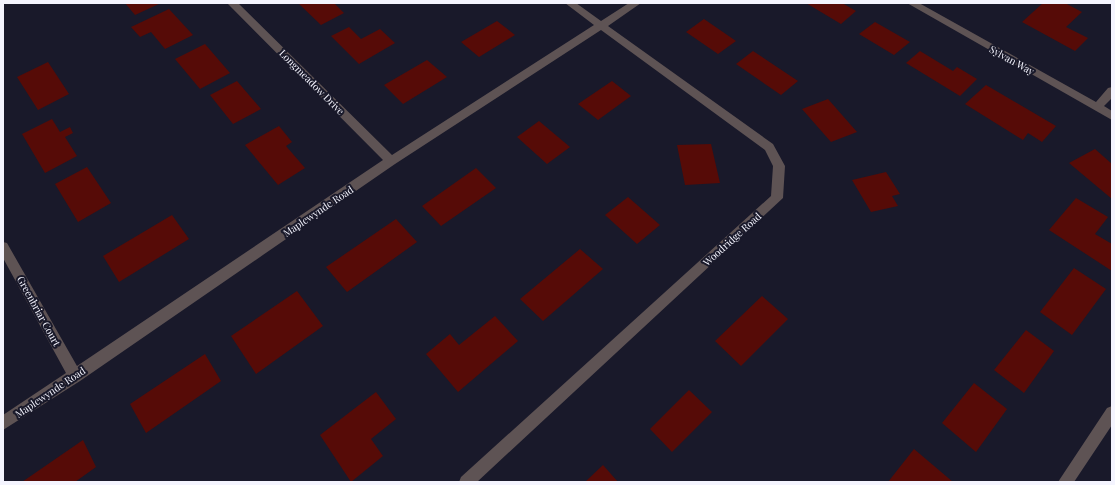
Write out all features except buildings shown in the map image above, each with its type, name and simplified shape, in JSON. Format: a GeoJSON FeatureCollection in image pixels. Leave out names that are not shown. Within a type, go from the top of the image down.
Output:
{"type":"FeatureCollection","features":[{"type":"Feature","properties":{"kind":"street","name":"Longmeadow Drive"},"geometry":{"type":"LineString","coordinates":[[232,3],[391,161]]}},
{"type":"Feature","properties":{"kind":"street","name":"Woodridge Road"},"geometry":{"type":"LineString","coordinates":[[466,482],[777,198],[779,166],[769,147],[570,3]]}},
{"type":"Feature","properties":{"kind":"street","name":"Maplewynde Road"},"geometry":{"type":"LineString","coordinates":[[3,423],[391,161],[636,3]]}},
{"type":"Feature","properties":{"kind":"street","name":"Sylvan Way"},"geometry":{"type":"LineString","coordinates":[[912,3],[1112,116]]}},
{"type":"Feature","properties":{"kind":"street"},"geometry":{"type":"LineString","coordinates":[[1097,108],[1112,91]]}},
{"type":"Feature","properties":{"kind":"street","name":"Greenbriar Court"},"geometry":{"type":"LineString","coordinates":[[3,247],[74,376]]}},
{"type":"Feature","properties":{"kind":"street"},"geometry":{"type":"LineString","coordinates":[[1065,482],[1112,412]]}}]}
